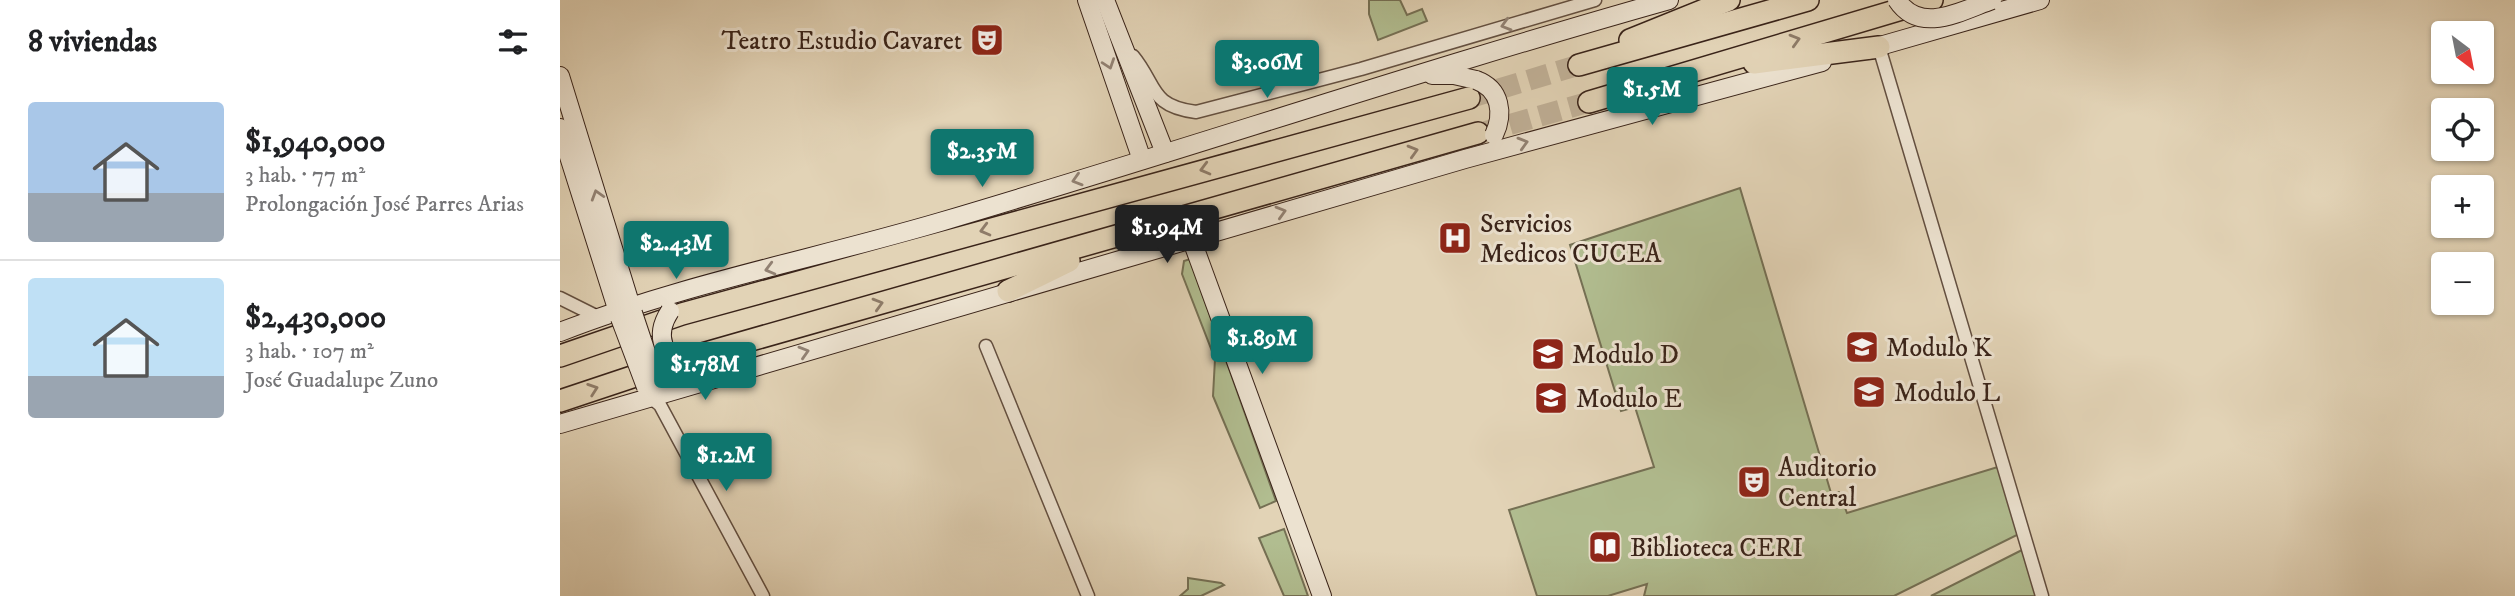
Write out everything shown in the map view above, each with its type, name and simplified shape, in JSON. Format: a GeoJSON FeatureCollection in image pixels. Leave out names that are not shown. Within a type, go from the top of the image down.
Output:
{"type":"FeatureCollection","features":[{"type":"Feature","properties":{"kind":"highway"},"geometry":{"type":"LineString","coordinates":[[1729,0],[1650,30],[1579,65],[1808,0]]}},
{"type":"Feature","properties":{"kind":"highway"},"geometry":{"type":"LineString","coordinates":[[1879,47],[1754,63],[1629,97],[1589,102],[1932,0]]}},
{"type":"Feature","properties":{"kind":"highway"},"geometry":{"type":"LineString","coordinates":[[560,356],[682,314],[1473,89]]}},
{"type":"Feature","properties":{"kind":"highway"},"geometry":{"type":"LineString","coordinates":[[560,401],[695,356],[1347,170],[1486,134]]}},
{"type":"Feature","properties":{"kind":"highway"},"geometry":{"type":"LineString","coordinates":[[1008,291],[1074,260],[1281,196],[1347,170]]}},
{"type":"Feature","properties":{"kind":"main road"},"geometry":{"type":"LineString","coordinates":[[1087,0],[1142,160]]}},
{"type":"Feature","properties":{"kind":"main road"},"geometry":{"type":"LineString","coordinates":[[1105,0],[1165,153]]}},
{"type":"Feature","properties":{"kind":"main road"},"geometry":{"type":"LineString","coordinates":[[560,332],[598,317],[625,312],[708,285],[938,223],[1404,76],[1669,0]]}},
{"type":"Feature","properties":{"kind":"main road"},"geometry":{"type":"LineString","coordinates":[[1896,0],[1910,15],[1927,20],[1992,0]]}},
{"type":"Feature","properties":{"kind":"main road"},"geometry":{"type":"LineString","coordinates":[[560,424],[1465,159],[1879,47],[2039,0]]}},
{"type":"Feature","properties":{"kind":"main road"},"geometry":{"type":"LineString","coordinates":[[1404,76],[1454,75],[1473,89],[1491,89],[1497,99],[1500,114],[1486,134],[1479,152],[1465,159]]}},
{"type":"Feature","properties":{"kind":"main road"},"geometry":{"type":"LineString","coordinates":[[560,76],[625,312]]}},
{"type":"Feature","properties":{"kind":"main road"},"geometry":{"type":"LineString","coordinates":[[560,128],[655,395]]}},
{"type":"Feature","properties":{"kind":"main road"},"geometry":{"type":"LineString","coordinates":[[1191,238],[1322,596]]}},
{"type":"Feature","properties":{"kind":"main road"},"geometry":{"type":"LineString","coordinates":[[708,285],[685,297],[670,311],[662,327],[662,344],[670,358],[690,369],[739,372]]}},
{"type":"Feature","properties":{"kind":"street"},"geometry":{"type":"LineString","coordinates":[[1119,39],[1160,98],[1172,106],[1196,111],[1361,69],[1595,0]]}},
{"type":"Feature","properties":{"kind":"street"},"geometry":{"type":"LineString","coordinates":[[1879,47],[2042,596]]}},
{"type":"Feature","properties":{"kind":"street"},"geometry":{"type":"LineString","coordinates":[[560,298],[598,317]]}},
{"type":"Feature","properties":{"kind":"street"},"geometry":{"type":"LineString","coordinates":[[986,346],[1088,596]]}},
{"type":"Feature","properties":{"kind":"street"},"geometry":{"type":"LineString","coordinates":[[655,395],[763,596]]}},
{"type":"Feature","properties":{"kind":"green space"},"geometry":{"type":"Polygon","coordinates":[[[1369,0],[1400,0],[1407,15],[1422,9],[1427,21],[1378,40],[1369,14],[1369,0]]]}},
{"type":"Feature","properties":{"kind":"green space"},"geometry":{"type":"Polygon","coordinates":[[[1740,188],[1831,493],[1839,492],[1847,513],[2001,466],[2021,533],[1894,596],[1644,596],[1647,584],[1608,596],[1537,596],[1509,510],[1654,467],[1635,407],[1621,411],[1570,245],[1740,188]]]}},
{"type":"Feature","properties":{"kind":"green space"},"geometry":{"type":"Polygon","coordinates":[[[1190,259],[1276,501],[1260,508],[1213,396],[1215,359],[1182,274],[1184,261],[1190,259]]]}},
{"type":"Feature","properties":{"kind":"green space"},"geometry":{"type":"Polygon","coordinates":[[[1284,529],[1308,596],[1284,596],[1259,538],[1284,529]]]}},
{"type":"Feature","properties":{"kind":"green space"},"geometry":{"type":"Polygon","coordinates":[[[2022,550],[2039,596],[1931,596],[2022,550]]]}},
{"type":"Feature","properties":{"kind":"green space"},"geometry":{"type":"Polygon","coordinates":[[[1188,578],[1224,585],[1201,596],[1180,596],[1188,589],[1188,578]]]}},
{"type":"Feature","properties":{"kind":"tunnel"},"geometry":{"type":"LineString","coordinates":[[1469,98],[1579,65]]}},
{"type":"Feature","properties":{"kind":"tunnel"},"geometry":{"type":"LineString","coordinates":[[1480,133],[1589,102]]}},
{"type":"Feature","properties":{"kind":"place","name":"Teatro Estudio Cavaret"},"geometry":{"type":"Point","coordinates":[987,40]}},
{"type":"Feature","properties":{"kind":"place","name":"Servicios Medicos CUCEA"},"geometry":{"type":"Point","coordinates":[1455,238]}},
{"type":"Feature","properties":{"kind":"place","name":"Modulo K"},"geometry":{"type":"Point","coordinates":[1862,347]}},
{"type":"Feature","properties":{"kind":"place","name":"Modulo D"},"geometry":{"type":"Point","coordinates":[1548,354]}},
{"type":"Feature","properties":{"kind":"place","name":"Modulo L"},"geometry":{"type":"Point","coordinates":[1869,392]}},
{"type":"Feature","properties":{"kind":"place","name":"Modulo E"},"geometry":{"type":"Point","coordinates":[1551,398]}},
{"type":"Feature","properties":{"kind":"place","name":"Auditorio Central"},"geometry":{"type":"Point","coordinates":[1754,482]}},
{"type":"Feature","properties":{"kind":"place","name":"Biblioteca CERI"},"geometry":{"type":"Point","coordinates":[1605,547]}}]}
